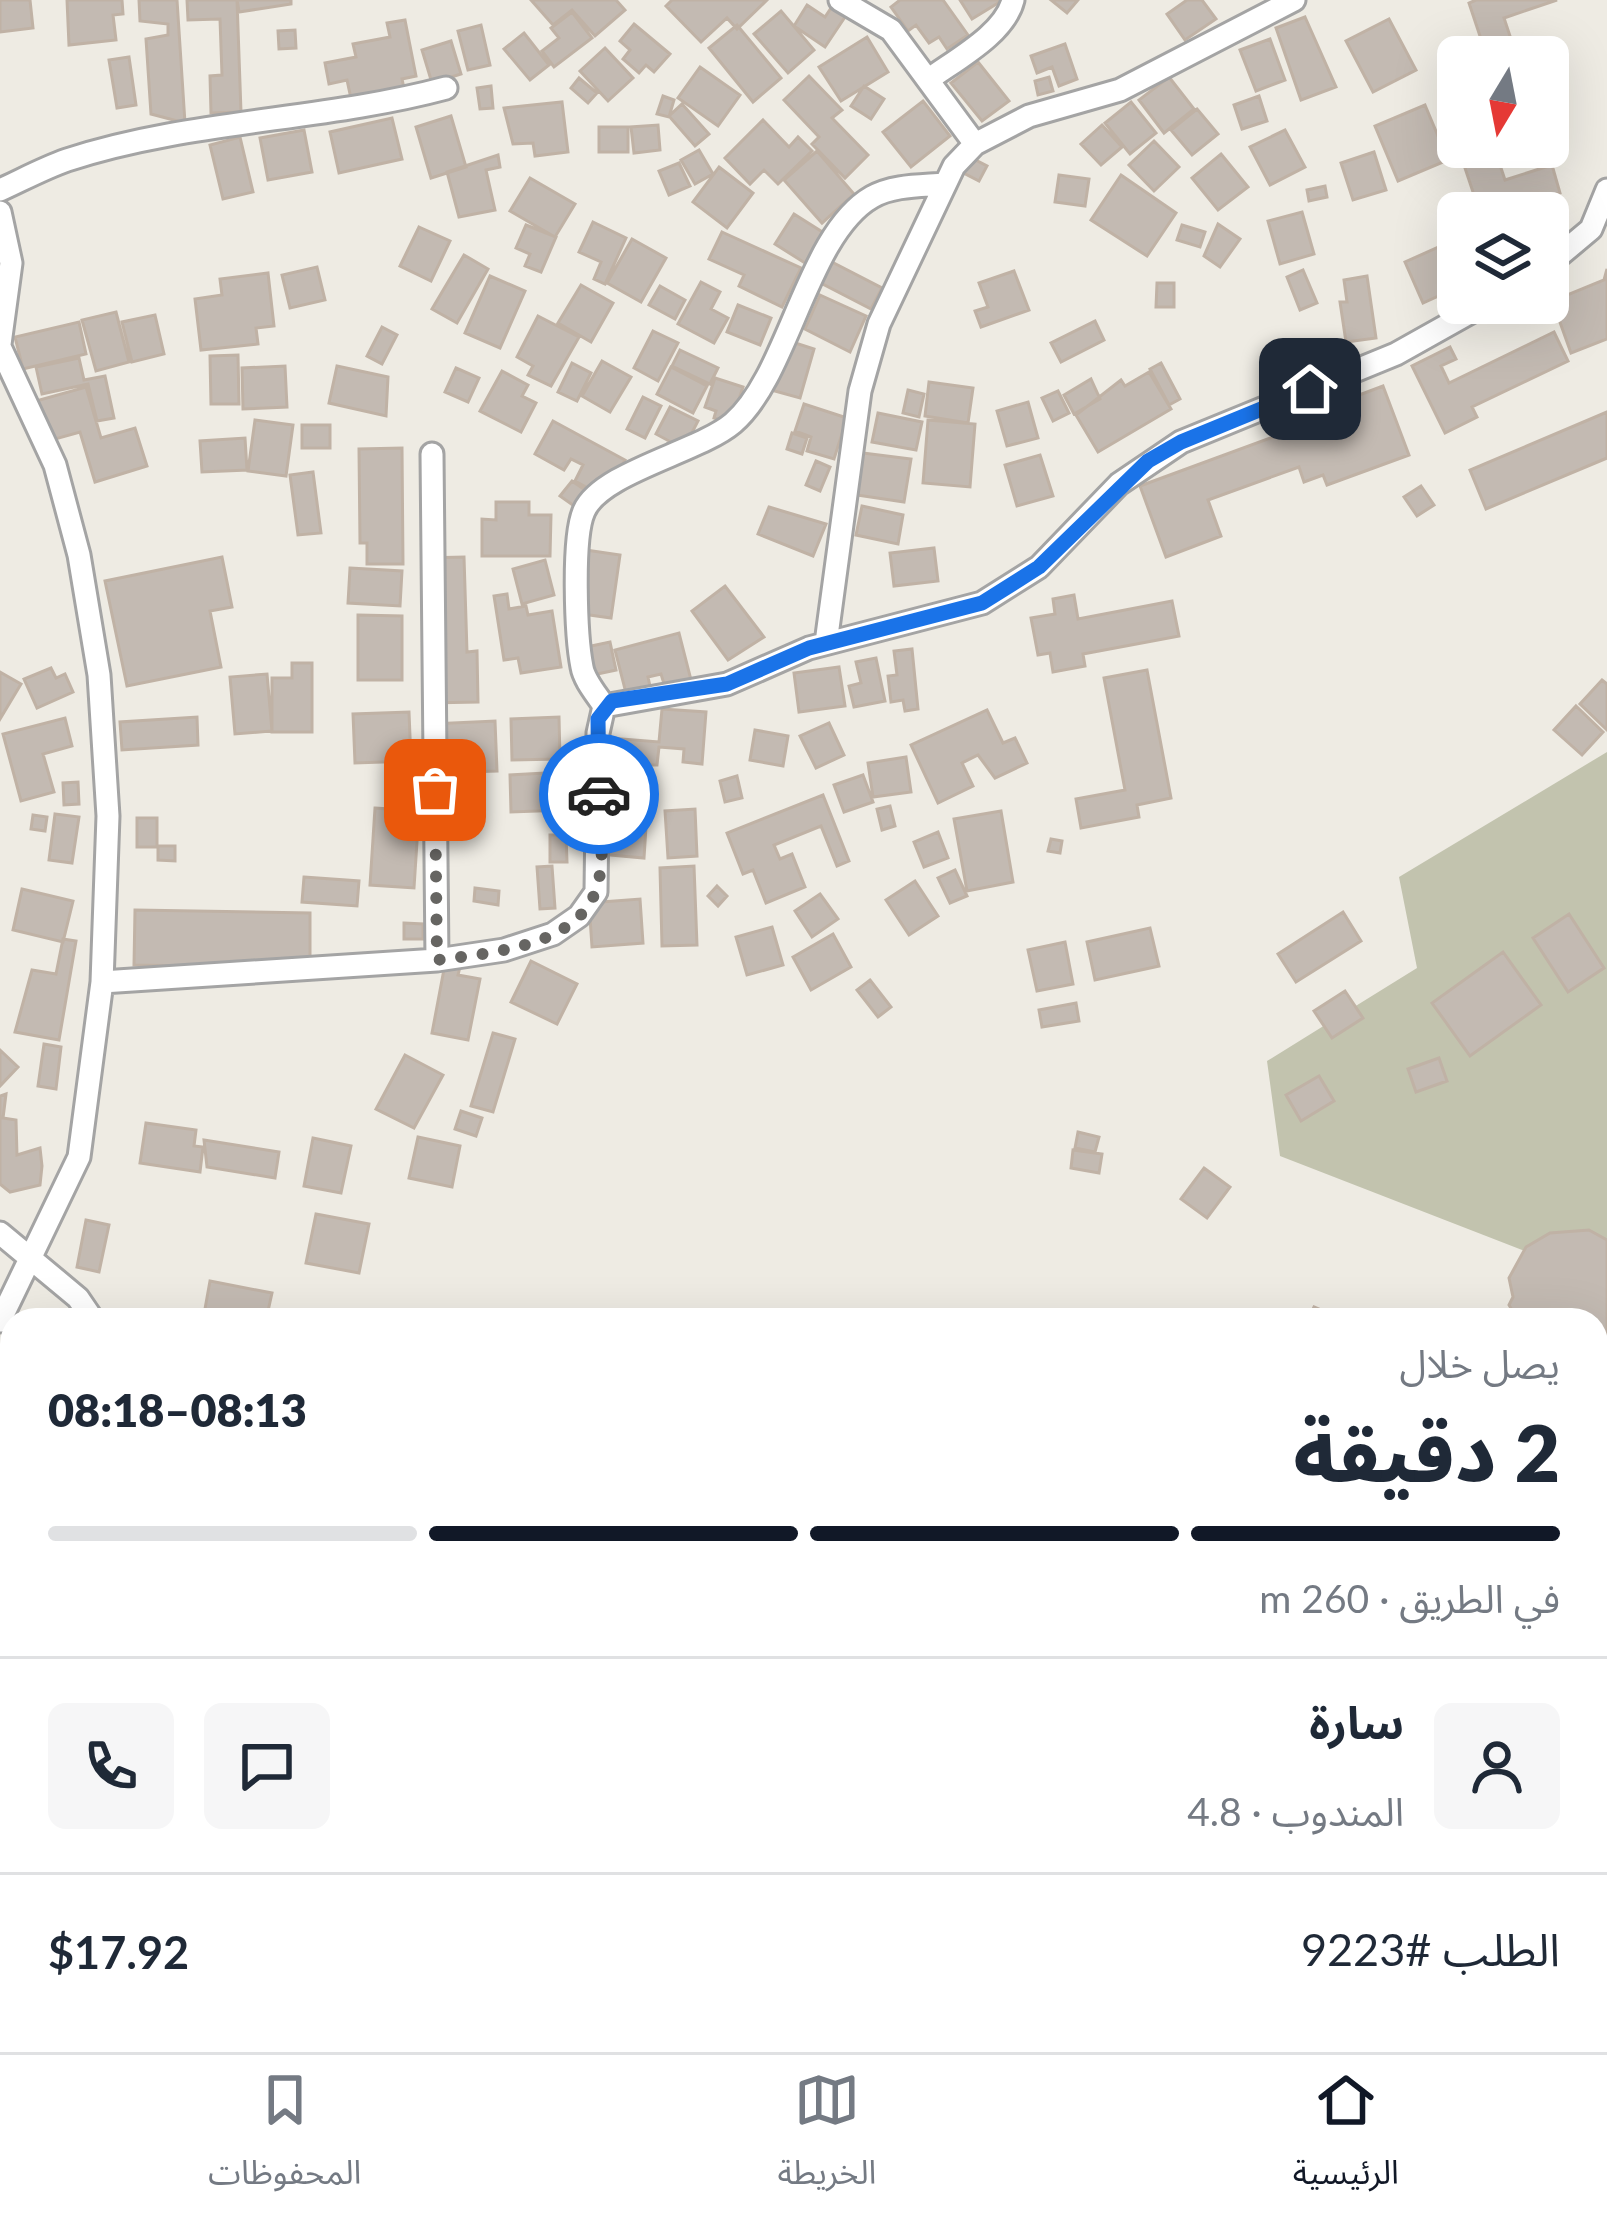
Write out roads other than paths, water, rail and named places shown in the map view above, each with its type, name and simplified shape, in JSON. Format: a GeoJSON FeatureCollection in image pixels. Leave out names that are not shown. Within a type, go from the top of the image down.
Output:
{"type":"FeatureCollection","features":[{"type":"Feature","properties":{"kind":"street"},"geometry":{"type":"LineString","coordinates":[[841,0],[891,30],[975,144]]}},
{"type":"Feature","properties":{"kind":"street"},"geometry":{"type":"LineString","coordinates":[[928,80],[992,31],[1010,13],[1012,0]]}},
{"type":"Feature","properties":{"kind":"street"},"geometry":{"type":"LineString","coordinates":[[826,644],[860,391],[879,324],[944,184],[975,144],[1045,110],[1120,91],[1294,0]]}},
{"type":"Feature","properties":{"kind":"street"},"geometry":{"type":"LineString","coordinates":[[0,190],[68,160],[165,139],[380,106],[446,88]]}},
{"type":"Feature","properties":{"kind":"street"},"geometry":{"type":"LineString","coordinates":[[102,982],[437,960],[504,950],[553,934],[579,916],[596,892],[598,733],[604,706],[582,670],[579,541],[585,508],[609,486],[735,422],[767,374],[848,218],[872,197],[902,187],[944,184]]}},
{"type":"Feature","properties":{"kind":"street"},"geometry":{"type":"LineString","coordinates":[[1569,247],[1591,229],[1607,190]]}},
{"type":"Feature","properties":{"kind":"street"},"geometry":{"type":"LineString","coordinates":[[0,212],[11,263],[0,346],[55,465],[79,556],[99,675],[108,816],[102,982],[79,1157],[7,1308]]}},
{"type":"Feature","properties":{"kind":"street"},"geometry":{"type":"LineString","coordinates":[[604,706],[727,684],[826,644],[982,603],[1039,567],[1148,461],[1181,442],[1396,354],[1449,324]]}},
{"type":"Feature","properties":{"kind":"street"},"geometry":{"type":"LineString","coordinates":[[432,454],[437,960]]}},
{"type":"Feature","properties":{"kind":"street"},"geometry":{"type":"LineString","coordinates":[[0,1233],[85,1308]]}}]}
